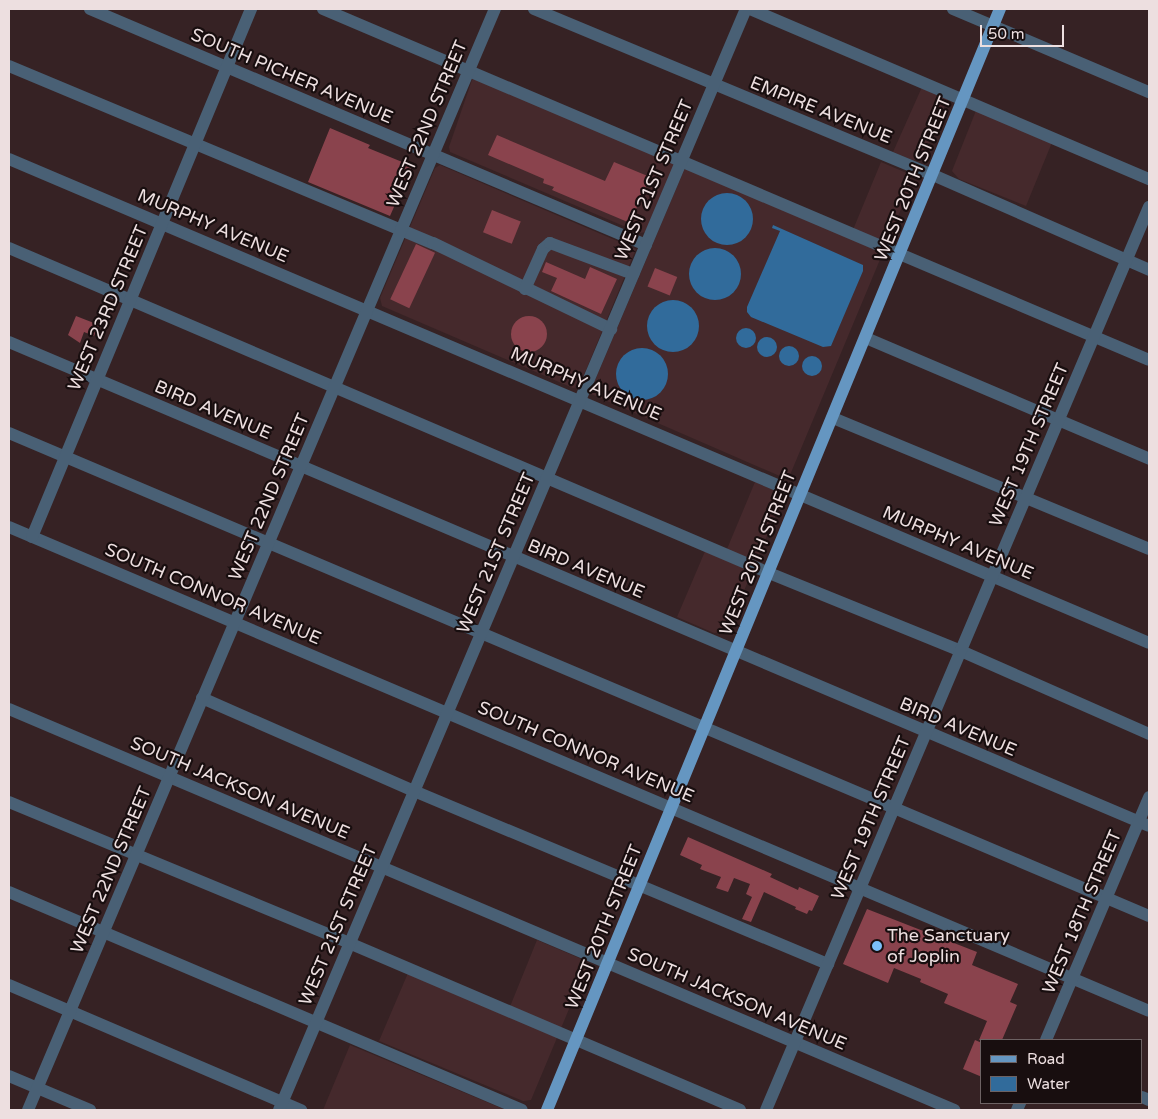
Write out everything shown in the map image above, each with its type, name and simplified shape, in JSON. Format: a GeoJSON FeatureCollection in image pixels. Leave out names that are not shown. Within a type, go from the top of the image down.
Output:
{"type":"FeatureCollection","features":[{"type":"Feature","properties":{"kind":"main road","name":"WEST 20TH STREET"},"geometry":{"type":"LineString","coordinates":[[547,1110],[964,101],[1000,9]]}},
{"type":"Feature","properties":{"kind":"street","name":"SOUTH PICHER AVENUE"},"geometry":{"type":"LineString","coordinates":[[90,9],[646,245]]}},
{"type":"Feature","properties":{"kind":"street","name":"WEST 23RD STREET"},"geometry":{"type":"LineString","coordinates":[[32,536],[251,9]]}},
{"type":"Feature","properties":{"kind":"street"},"geometry":{"type":"LineString","coordinates":[[323,9],[1149,360]]}},
{"type":"Feature","properties":{"kind":"street","name":"WEST 22ND STREET"},"geometry":{"type":"LineString","coordinates":[[28,1110],[495,9]]}},
{"type":"Feature","properties":{"kind":"street","name":"EMPIRE AVENUE"},"geometry":{"type":"LineString","coordinates":[[534,9],[933,175],[1149,270]]}},
{"type":"Feature","properties":{"kind":"street","name":"WEST 21ST STREET"},"geometry":{"type":"LineString","coordinates":[[281,1106],[746,9]]}},
{"type":"Feature","properties":{"kind":"street"},"geometry":{"type":"LineString","coordinates":[[750,9],[1149,180]]}},
{"type":"Feature","properties":{"kind":"street"},"geometry":{"type":"LineString","coordinates":[[953,9],[1149,92]]}},
{"type":"Feature","properties":{"kind":"street"},"geometry":{"type":"LineString","coordinates":[[9,66],[195,146],[402,229],[610,329]]}},
{"type":"Feature","properties":{"kind":"street","name":"MURPHY AVENUE"},"geometry":{"type":"LineString","coordinates":[[9,159],[1149,643]]}},
{"type":"Feature","properties":{"kind":"street","name":"WEST 19TH STREET"},"geometry":{"type":"LineString","coordinates":[[766,1110],[1149,207]]}},
{"type":"Feature","properties":{"kind":"street"},"geometry":{"type":"LineString","coordinates":[[525,289],[543,249],[550,243],[633,274]]}},
{"type":"Feature","properties":{"kind":"street"},"geometry":{"type":"LineString","coordinates":[[9,248],[769,573],[961,651],[1149,734]]}},
{"type":"Feature","properties":{"kind":"street"},"geometry":{"type":"LineString","coordinates":[[866,338],[1149,459]]}},
{"type":"Feature","properties":{"kind":"street","name":"BIRD AVENUE"},"geometry":{"type":"LineString","coordinates":[[9,342],[1144,824]]}},
{"type":"Feature","properties":{"kind":"street"},"geometry":{"type":"LineString","coordinates":[[833,418],[1026,496],[1149,549]]}},
{"type":"Feature","properties":{"kind":"street"},"geometry":{"type":"LineString","coordinates":[[9,433],[1149,916]]}},
{"type":"Feature","properties":{"kind":"street","name":"SOUTH CONNOR AVENUE"},"geometry":{"type":"LineString","coordinates":[[9,527],[1149,1010]]}},
{"type":"Feature","properties":{"kind":"street"},"geometry":{"type":"LineString","coordinates":[[202,698],[414,791],[828,964]]}},
{"type":"Feature","properties":{"kind":"street","name":"SOUTH JACKSON AVENUE"},"geometry":{"type":"LineString","coordinates":[[9,709],[954,1110]]}},
{"type":"Feature","properties":{"kind":"street","name":"WEST 18TH STREET"},"geometry":{"type":"LineString","coordinates":[[1046,1039],[1107,898],[1144,824],[1149,798]]}},
{"type":"Feature","properties":{"kind":"street"},"geometry":{"type":"LineString","coordinates":[[9,802],[740,1110]]}},
{"type":"Feature","properties":{"kind":"street"},"geometry":{"type":"LineString","coordinates":[[9,892],[522,1110]]}},
{"type":"Feature","properties":{"kind":"street"},"geometry":{"type":"LineString","coordinates":[[9,985],[281,1106],[301,1110]]}},
{"type":"Feature","properties":{"kind":"street"},"geometry":{"type":"LineString","coordinates":[[9,1076],[90,1110]]}},
{"type":"Feature","properties":{"kind":"shaded area"},"geometry":{"type":"Polygon","coordinates":[[[473,77],[676,162],[646,232],[640,233],[450,152],[449,147],[473,77]]]}},
{"type":"Feature","properties":{"kind":"shaded area"},"geometry":{"type":"Polygon","coordinates":[[[922,87],[948,98],[925,153],[918,160],[912,160],[893,152],[922,87]]]}},
{"type":"Feature","properties":{"kind":"shaded area"},"geometry":{"type":"Polygon","coordinates":[[[979,103],[1055,135],[1026,206],[959,179],[952,171],[979,103]]]}},
{"type":"Feature","properties":{"kind":"shaded area"},"geometry":{"type":"Polygon","coordinates":[[[881,162],[909,174],[912,183],[790,475],[782,477],[591,394],[591,390],[685,168],[850,237],[881,162]]]}},
{"type":"Feature","properties":{"kind":"shaded area"},"geometry":{"type":"Polygon","coordinates":[[[440,165],[636,249],[579,387],[573,388],[382,306],[380,298],[435,168],[440,165]]]}},
{"type":"Feature","properties":{"kind":"shaded area"},"geometry":{"type":"Polygon","coordinates":[[[755,482],[778,492],[782,496],[781,502],[729,627],[725,632],[714,633],[677,617],[709,542],[727,549],[755,482]]]}},
{"type":"Feature","properties":{"kind":"shaded area"},"geometry":{"type":"Polygon","coordinates":[[[537,940],[584,960],[587,966],[531,1100],[523,1101],[379,1041],[411,966],[509,1009],[537,940]]]}},
{"type":"Feature","properties":{"kind":"shaded area"},"geometry":{"type":"Polygon","coordinates":[[[350,1045],[506,1110],[323,1110],[350,1045]]]}},
{"type":"Feature","properties":{"kind":"water"},"geometry":{"type":"Polygon","coordinates":[[[722,193],[732,193],[746,200],[753,214],[753,224],[746,238],[732,245],[722,245],[712,241],[705,234],[701,224],[701,214],[705,204],[712,197],[722,193]]]}},
{"type":"Feature","properties":{"kind":"water"},"geometry":{"type":"Polygon","coordinates":[[[773,225],[863,265],[863,271],[831,346],[823,347],[751,317],[747,312],[747,307],[780,231],[772,228],[773,225]]]}},
{"type":"Feature","properties":{"kind":"water"},"geometry":{"type":"Polygon","coordinates":[[[710,248],[720,248],[734,255],[741,269],[741,279],[734,293],[720,300],[710,300],[700,296],[693,289],[689,279],[689,269],[693,259],[700,252],[710,248]]]}},
{"type":"Feature","properties":{"kind":"water"},"geometry":{"type":"Polygon","coordinates":[[[668,300],[678,300],[692,307],[699,321],[699,331],[692,345],[678,352],[668,352],[658,348],[651,341],[647,331],[647,321],[651,311],[658,304],[668,300]]]}},
{"type":"Feature","properties":{"kind":"water"},"geometry":{"type":"Polygon","coordinates":[[[746,328],[753,331],[756,338],[753,345],[746,348],[739,345],[736,338],[739,331],[746,328]]]}},
{"type":"Feature","properties":{"kind":"water"},"geometry":{"type":"Polygon","coordinates":[[[767,337],[774,340],[777,347],[774,354],[767,357],[760,354],[757,347],[760,340],[767,337]]]}},
{"type":"Feature","properties":{"kind":"water"},"geometry":{"type":"Polygon","coordinates":[[[789,346],[796,349],[799,356],[796,363],[789,366],[782,363],[779,356],[782,349],[789,346]]]}},
{"type":"Feature","properties":{"kind":"water"},"geometry":{"type":"Polygon","coordinates":[[[637,348],[647,348],[661,355],[668,369],[668,379],[661,393],[647,400],[637,400],[627,396],[620,389],[616,379],[616,369],[620,359],[627,352],[637,348]]]}},
{"type":"Feature","properties":{"kind":"water"},"geometry":{"type":"Polygon","coordinates":[[[812,356],[819,359],[822,366],[819,373],[812,376],[805,373],[802,366],[805,359],[812,356]]]}},
{"type":"Feature","properties":{"kind":"building"},"geometry":{"type":"Polygon","coordinates":[[[330,128],[370,145],[368,148],[412,166],[390,216],[308,182],[330,128]]]}},
{"type":"Feature","properties":{"kind":"building"},"geometry":{"type":"Polygon","coordinates":[[[497,135],[605,181],[614,162],[650,177],[630,223],[552,190],[554,187],[543,183],[544,179],[488,155],[497,135]]]}},
{"type":"Feature","properties":{"kind":"building"},"geometry":{"type":"Polygon","coordinates":[[[492,210],[521,222],[512,244],[483,232],[492,210]]]}},
{"type":"Feature","properties":{"kind":"building"},"geometry":{"type":"Polygon","coordinates":[[[416,244],[435,253],[409,308],[390,299],[416,244]]]}},
{"type":"Feature","properties":{"kind":"building"},"geometry":{"type":"Polygon","coordinates":[[[546,262],[585,279],[590,267],[617,279],[601,314],[551,291],[557,278],[542,272],[546,262]]]}},
{"type":"Feature","properties":{"kind":"building"},"geometry":{"type":"Polygon","coordinates":[[[655,268],[677,277],[670,296],[648,287],[655,268]]]}},
{"type":"Feature","properties":{"kind":"building"},"geometry":{"type":"Polygon","coordinates":[[[76,316],[99,325],[94,336],[84,332],[80,343],[68,335],[76,316]]]}},
{"type":"Feature","properties":{"kind":"building"},"geometry":{"type":"Polygon","coordinates":[[[529,316],[536,317],[542,321],[546,327],[546,341],[542,347],[536,351],[529,352],[522,351],[516,347],[512,341],[511,334],[512,327],[516,321],[522,317],[529,316]]]}},
{"type":"Feature","properties":{"kind":"building"},"geometry":{"type":"Polygon","coordinates":[[[688,837],[772,874],[770,877],[798,890],[799,887],[819,896],[812,911],[809,910],[807,914],[764,892],[751,922],[742,919],[752,897],[746,894],[750,884],[734,878],[728,892],[716,888],[721,877],[700,869],[702,865],[680,855],[688,837]]]}},
{"type":"Feature","properties":{"kind":"building"},"geometry":{"type":"Polygon","coordinates":[[[867,909],[977,952],[972,965],[1018,984],[1010,1002],[1017,1005],[1002,1039],[979,1040],[987,1021],[944,1003],[948,994],[920,982],[921,979],[894,968],[888,983],[843,964],[867,909]]]}},
{"type":"Feature","properties":{"kind":"building"},"geometry":{"type":"Polygon","coordinates":[[[975,1040],[980,1042],[980,1076],[963,1069],[975,1040]]]}},
{"type":"Feature","properties":{"kind":"place","name":"The Sanctuary of Joplin"},"geometry":{"type":"Point","coordinates":[877,946]}}]}
